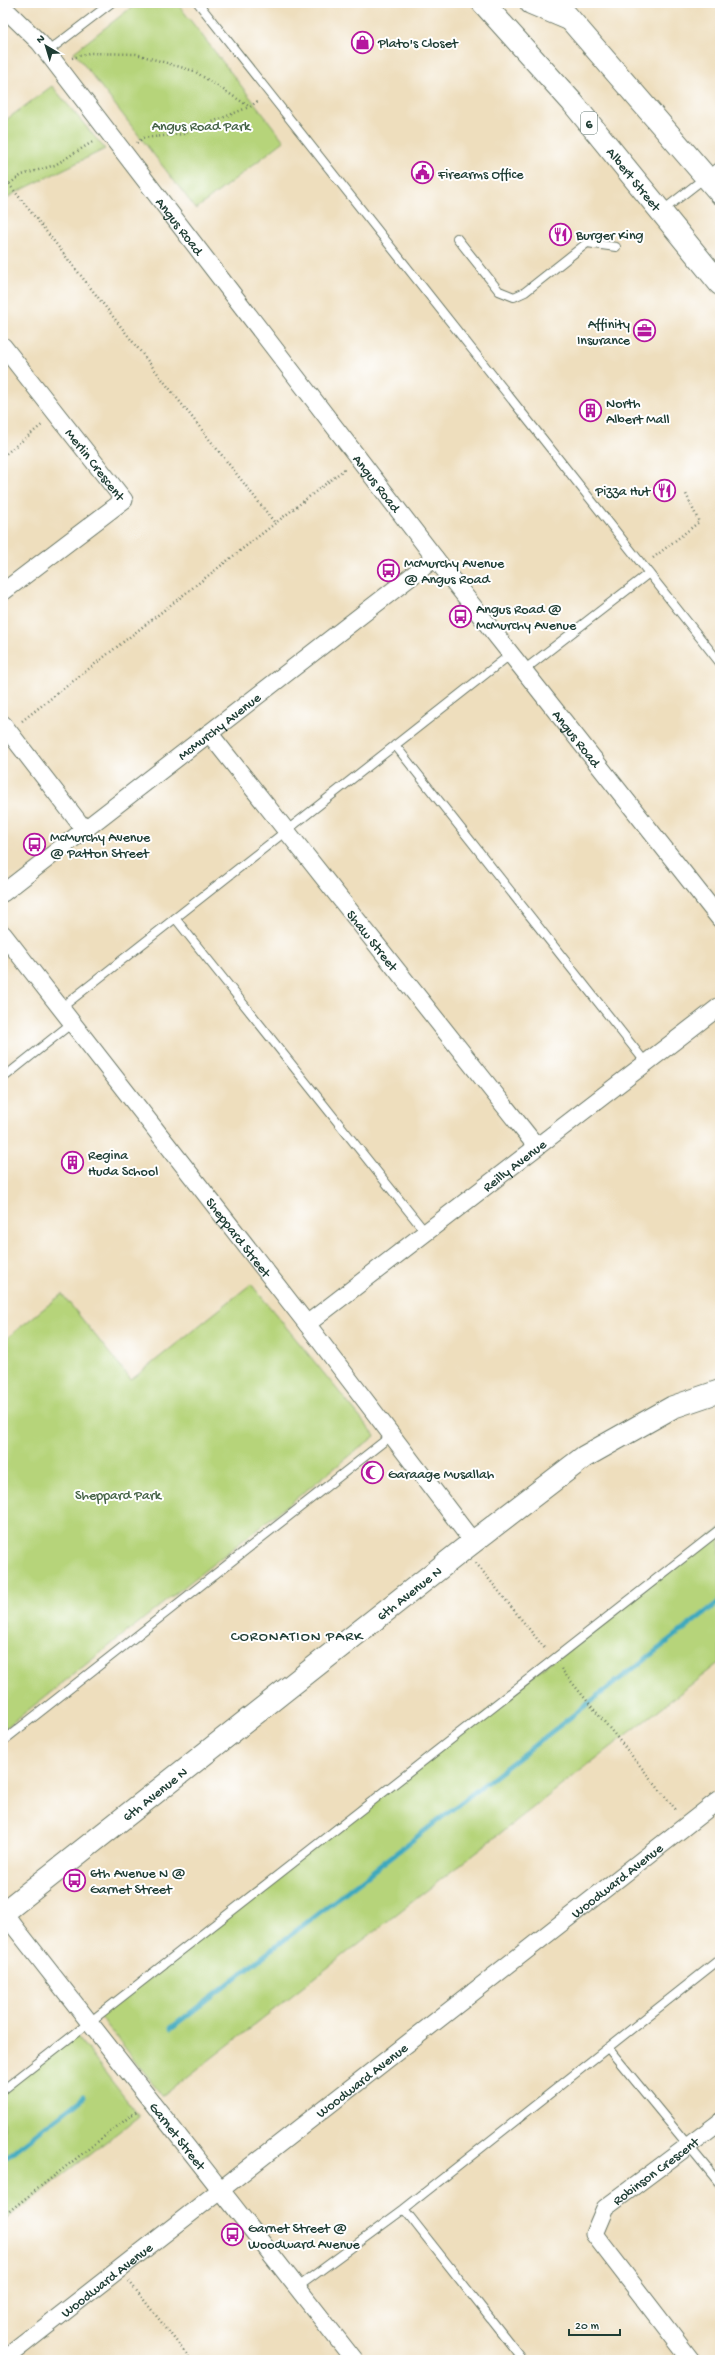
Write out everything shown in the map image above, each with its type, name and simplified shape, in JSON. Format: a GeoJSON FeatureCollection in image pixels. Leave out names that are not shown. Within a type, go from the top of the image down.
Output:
{"type":"FeatureCollection","features":[{"type":"Feature","properties":{"kind":"street","name":"Albert Street"},"geometry":{"type":"LineString","coordinates":[[483,3],[572,102],[720,284]]}},
{"type":"Feature","properties":{"kind":"street"},"geometry":{"type":"LineString","coordinates":[[531,3],[572,20]]}},
{"type":"Feature","properties":{"kind":"street"},"geometry":{"type":"LineString","coordinates":[[556,3],[713,171],[720,193]]}},
{"type":"Feature","properties":{"kind":"street","name":"Angus Road"},"geometry":{"type":"LineString","coordinates":[[3,7],[47,52],[435,558],[720,919]]}},
{"type":"Feature","properties":{"kind":"street","name":"Merlin Crescent"},"geometry":{"type":"LineString","coordinates":[[3,346],[124,500],[3,592]]}},
{"type":"Feature","properties":{"kind":"street","name":"McMurchy Avenue"},"geometry":{"type":"LineString","coordinates":[[3,893],[435,558]]}},
{"type":"Feature","properties":{"kind":"street"},"geometry":{"type":"LineString","coordinates":[[6,728],[84,829]]}},
{"type":"Feature","properties":{"kind":"street","name":"Shaw Street"},"geometry":{"type":"LineString","coordinates":[[210,732],[537,1147]]}},
{"type":"Feature","properties":{"kind":"street","name":"Sheppard Street"},"geometry":{"type":"LineString","coordinates":[[3,934],[392,1435],[469,1545]]}},
{"type":"Feature","properties":{"kind":"street","name":"Reilly Avenue"},"geometry":{"type":"LineString","coordinates":[[307,1324],[720,1006]]}},
{"type":"Feature","properties":{"kind":"street","name":"6th Avenue N"},"geometry":{"type":"LineString","coordinates":[[3,1912],[469,1545],[584,1457],[673,1407],[720,1391]]}},
{"type":"Feature","properties":{"kind":"street","name":"Woodward Avenue"},"geometry":{"type":"LineString","coordinates":[[4,2360],[221,2188],[720,1799]]}},
{"type":"Feature","properties":{"kind":"street","name":"Garnet Street"},"geometry":{"type":"LineString","coordinates":[[3,1912],[221,2188],[354,2360]]}},
{"type":"Feature","properties":{"kind":"street","name":"Robinson Crescent"},"geometry":{"type":"LineString","coordinates":[[691,2360],[594,2234],[605,2208],[720,2122]]}},
{"type":"Feature","properties":{"kind":"lane"},"geometry":{"type":"LineString","coordinates":[[47,52],[111,3]]}},
{"type":"Feature","properties":{"kind":"lane"},"geometry":{"type":"LineString","coordinates":[[198,3],[720,663]]}},
{"type":"Feature","properties":{"kind":"lane"},"geometry":{"type":"LineString","coordinates":[[662,211],[713,171]]}},
{"type":"Feature","properties":{"kind":"lane"},"geometry":{"type":"LineString","coordinates":[[458,238],[499,291],[514,297],[525,292],[587,243],[616,247]]}},
{"type":"Feature","properties":{"kind":"lane"},"geometry":{"type":"LineString","coordinates":[[524,670],[649,573]]}},
{"type":"Feature","properties":{"kind":"lane"},"geometry":{"type":"LineString","coordinates":[[61,1008],[511,654]]}},
{"type":"Feature","properties":{"kind":"lane"},"geometry":{"type":"LineString","coordinates":[[395,745],[646,1063]]}},
{"type":"Feature","properties":{"kind":"lane"},"geometry":{"type":"LineString","coordinates":[[175,918],[426,1233]]}},
{"type":"Feature","properties":{"kind":"lane"},"geometry":{"type":"LineString","coordinates":[[3,1078],[72,1023]]}},
{"type":"Feature","properties":{"kind":"lane"},"geometry":{"type":"LineString","coordinates":[[3,1741],[392,1435]]}},
{"type":"Feature","properties":{"kind":"lane"},"geometry":{"type":"LineString","coordinates":[[3,2090],[552,1658],[720,1529]]}},
{"type":"Feature","properties":{"kind":"lane"},"geometry":{"type":"LineString","coordinates":[[298,2287],[404,2209],[720,1960]]}},
{"type":"Feature","properties":{"kind":"lane"},"geometry":{"type":"LineString","coordinates":[[608,2048],[690,2145],[720,2184]]}},
{"type":"Feature","properties":{"kind":"lane"},"geometry":{"type":"LineString","coordinates":[[404,2209],[522,2360]]}},
{"type":"Feature","properties":{"kind":"path"},"geometry":{"type":"LineString","coordinates":[[47,52],[136,54],[194,70],[250,107]]}},
{"type":"Feature","properties":{"kind":"path"},"geometry":{"type":"LineString","coordinates":[[124,153],[143,138],[183,134],[250,107],[268,93]]}},
{"type":"Feature","properties":{"kind":"path"},"geometry":{"type":"LineString","coordinates":[[3,188],[22,175],[56,165],[108,132]]}},
{"type":"Feature","properties":{"kind":"path"},"geometry":{"type":"LineString","coordinates":[[9,184],[275,523]]}},
{"type":"Feature","properties":{"kind":"path"},"geometry":{"type":"LineString","coordinates":[[3,456],[56,414]]}},
{"type":"Feature","properties":{"kind":"path"},"geometry":{"type":"LineString","coordinates":[[6,728],[359,458]]}},
{"type":"Feature","properties":{"kind":"path"},"geometry":{"type":"LineString","coordinates":[[643,566],[699,522],[686,494]]}},
{"type":"Feature","properties":{"kind":"path"},"geometry":{"type":"LineString","coordinates":[[469,1545],[552,1658],[687,1824]]}},
{"type":"Feature","properties":{"kind":"path"},"geometry":{"type":"LineString","coordinates":[[3,2216],[151,2100]]}},
{"type":"Feature","properties":{"kind":"path"},"geometry":{"type":"LineString","coordinates":[[119,2268],[191,2360]]}},
{"type":"Feature","properties":{"kind":"green space","name":"Angus Road Park"},"geometry":{"type":"Polygon","coordinates":[[[137,3],[177,3],[284,141],[196,209],[74,52],[137,3]]]}},
{"type":"Feature","properties":{"kind":"green space"},"geometry":{"type":"Polygon","coordinates":[[[52,86],[105,149],[13,194],[3,202],[3,122],[52,86]]]}},
{"type":"Feature","properties":{"kind":"green space","name":"Sheppard Park"},"geometry":{"type":"Polygon","coordinates":[[[251,1284],[375,1436],[3,1730],[3,1341],[62,1294],[131,1380],[251,1284]]]}},
{"type":"Feature","properties":{"kind":"green space"},"geometry":{"type":"Polygon","coordinates":[[[720,1529],[720,1662],[163,2096],[99,2015],[720,1529]]]}},
{"type":"Feature","properties":{"kind":"green space"},"geometry":{"type":"Polygon","coordinates":[[[75,2034],[139,2116],[3,2222],[3,2090],[75,2034]]]}},
{"type":"Feature","properties":{"kind":"waterway"},"geometry":{"type":"LineString","coordinates":[[171,2028],[720,1601]]}},
{"type":"Feature","properties":{"kind":"waterway"},"geometry":{"type":"LineString","coordinates":[[3,2160],[84,2097]]}},
{"type":"Feature","properties":{"kind":"place","name":"Plato's Closet"},"geometry":{"type":"Point","coordinates":[362,42]}},
{"type":"Feature","properties":{"kind":"place","name":"Firearms Office"},"geometry":{"type":"Point","coordinates":[422,173]}},
{"type":"Feature","properties":{"kind":"place","name":"Burger King"},"geometry":{"type":"Point","coordinates":[561,234]}},
{"type":"Feature","properties":{"kind":"place","name":"Affinity Insurance"},"geometry":{"type":"Point","coordinates":[645,331]}},
{"type":"Feature","properties":{"kind":"place","name":"North Albert Mall"},"geometry":{"type":"Point","coordinates":[590,410]}},
{"type":"Feature","properties":{"kind":"place","name":"Pizza Hut"},"geometry":{"type":"Point","coordinates":[665,490]}},
{"type":"Feature","properties":{"kind":"place","name":"McMurchy Avenue @ Angus Road"},"geometry":{"type":"Point","coordinates":[388,570]}},
{"type":"Feature","properties":{"kind":"place","name":"Angus Road @ McMurchy Avenue"},"geometry":{"type":"Point","coordinates":[460,616]}},
{"type":"Feature","properties":{"kind":"place","name":"McMurchy Avenue @ Patton Street"},"geometry":{"type":"Point","coordinates":[34,844]}},
{"type":"Feature","properties":{"kind":"place","name":"Regina Huda School"},"geometry":{"type":"Point","coordinates":[72,1162]}},
{"type":"Feature","properties":{"kind":"place","name":"Garaage Musallah"},"geometry":{"type":"Point","coordinates":[372,1473]}},
{"type":"Feature","properties":{"kind":"place","name":"6th Avenue N @ Garnet Street"},"geometry":{"type":"Point","coordinates":[75,1880]}},
{"type":"Feature","properties":{"kind":"place","name":"Garnet Street @ Woodward Avenue"},"geometry":{"type":"Point","coordinates":[232,2235]}},
{"type":"Feature","properties":{"kind":"district","name":"CORONATION PARK"},"geometry":{"type":"Point","coordinates":[297,1635]}}]}
